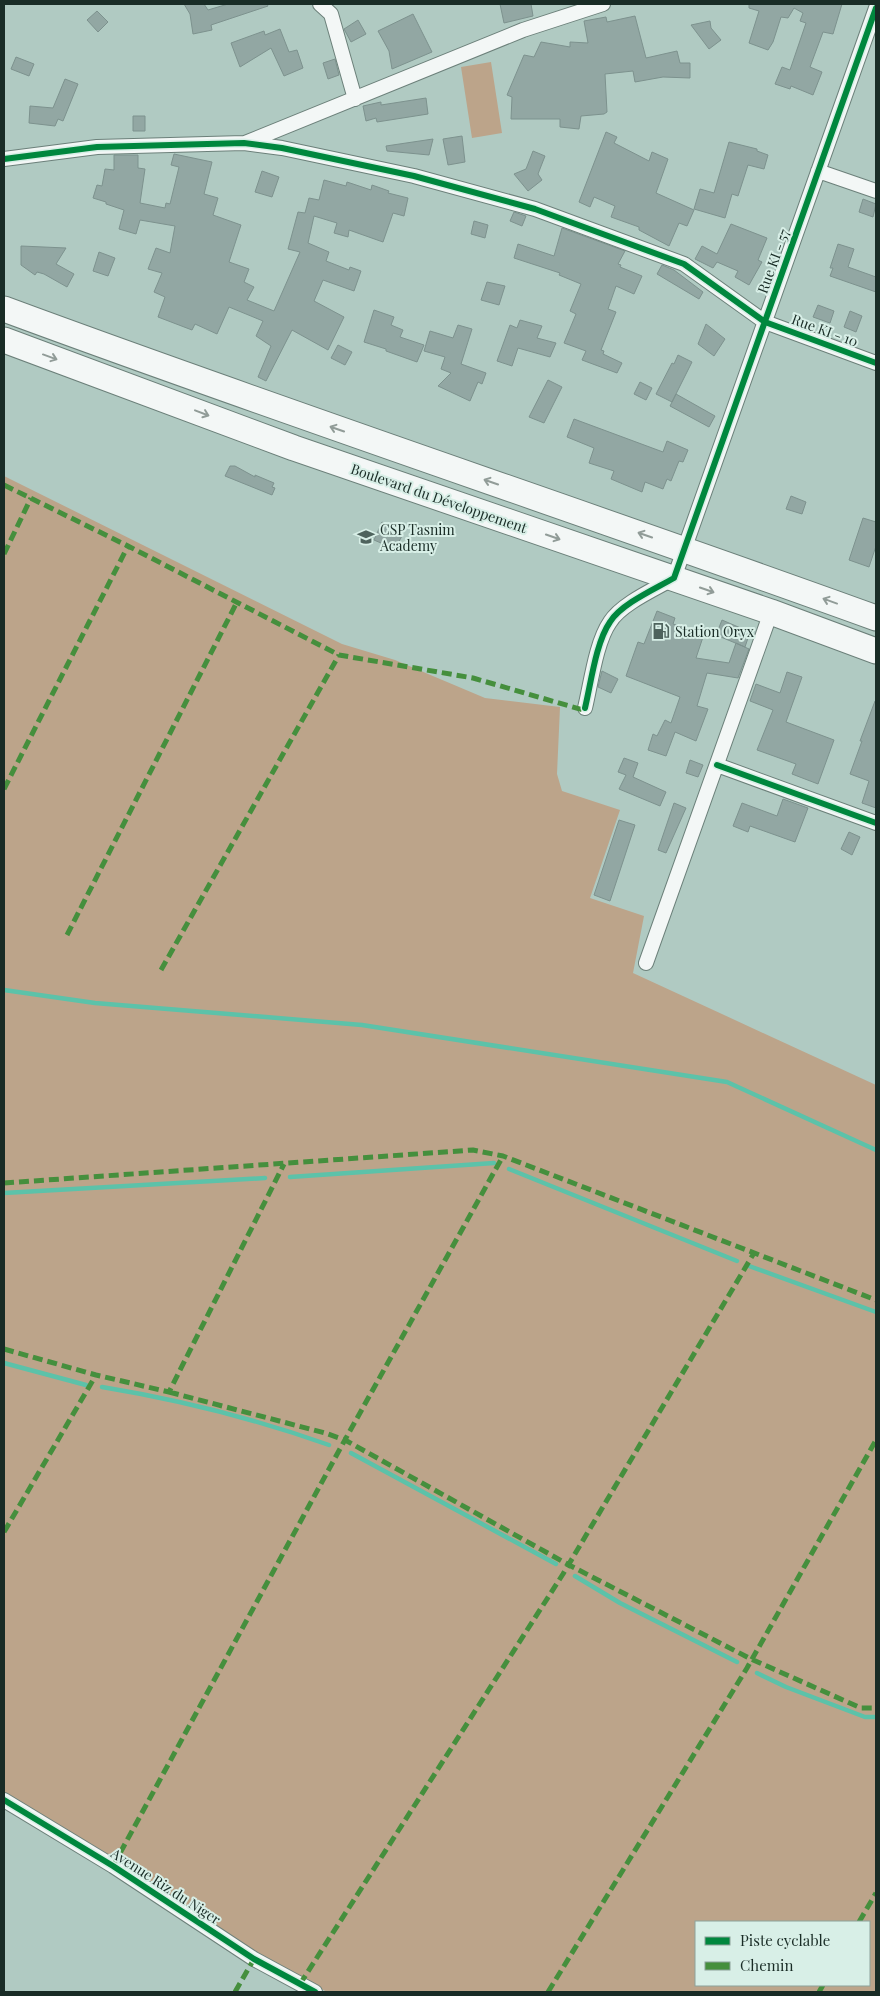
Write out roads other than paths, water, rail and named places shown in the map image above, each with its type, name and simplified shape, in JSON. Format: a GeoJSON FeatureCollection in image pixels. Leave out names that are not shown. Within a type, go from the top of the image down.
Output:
{"type":"FeatureCollection","features":[{"type":"Feature","properties":{"kind":"highway"},"geometry":{"type":"LineString","coordinates":[[4,309],[189,378],[684,548],[876,618]]}},
{"type":"Feature","properties":{"kind":"highway","name":"Boulevard du Développement"},"geometry":{"type":"LineString","coordinates":[[4,340],[294,448],[674,578],[876,651]]}},
{"type":"Feature","properties":{"kind":"street"},"geometry":{"type":"LineString","coordinates":[[320,4],[331,14],[356,100]]}},
{"type":"Feature","properties":{"kind":"street"},"geometry":{"type":"LineString","coordinates":[[4,159],[97,147],[244,143],[356,100],[523,30],[603,4]]}},
{"type":"Feature","properties":{"kind":"street","name":"Rue KI - 57"},"geometry":{"type":"LineString","coordinates":[[674,578],[876,8]]}},
{"type":"Feature","properties":{"kind":"street","name":"Rue KI - 10"},"geometry":{"type":"LineString","coordinates":[[244,143],[282,148],[414,176],[535,209],[684,264],[765,322],[876,362]]}},
{"type":"Feature","properties":{"kind":"street"},"geometry":{"type":"LineString","coordinates":[[818,171],[876,191]]}},
{"type":"Feature","properties":{"kind":"street"},"geometry":{"type":"LineString","coordinates":[[585,708],[602,637],[609,622],[620,611],[674,578]]}},
{"type":"Feature","properties":{"kind":"street"},"geometry":{"type":"LineString","coordinates":[[646,962],[771,612]]}},
{"type":"Feature","properties":{"kind":"street"},"geometry":{"type":"LineString","coordinates":[[717,765],[876,823]]}},
{"type":"Feature","properties":{"kind":"street","name":"Avenue Riz du Niger"},"geometry":{"type":"LineString","coordinates":[[4,1800],[113,1866],[254,1960],[315,1992]]}},
{"type":"Feature","properties":{"kind":"waterway"},"geometry":{"type":"LineString","coordinates":[[4,990],[95,1003],[362,1025],[727,1082],[876,1150]]}},
{"type":"Feature","properties":{"kind":"waterway"},"geometry":{"type":"LineString","coordinates":[[290,1177],[494,1163]]}},
{"type":"Feature","properties":{"kind":"waterway"},"geometry":{"type":"LineString","coordinates":[[509,1169],[737,1261]]}},
{"type":"Feature","properties":{"kind":"waterway"},"geometry":{"type":"LineString","coordinates":[[4,1193],[265,1178]]}},
{"type":"Feature","properties":{"kind":"waterway"},"geometry":{"type":"LineString","coordinates":[[749,1266],[876,1312]]}},
{"type":"Feature","properties":{"kind":"waterway"},"geometry":{"type":"LineString","coordinates":[[4,1363],[86,1385]]}},
{"type":"Feature","properties":{"kind":"waterway"},"geometry":{"type":"LineString","coordinates":[[102,1387],[217,1411],[273,1426],[329,1445]]}},
{"type":"Feature","properties":{"kind":"waterway"},"geometry":{"type":"LineString","coordinates":[[351,1453],[556,1564]]}},
{"type":"Feature","properties":{"kind":"waterway"},"geometry":{"type":"LineString","coordinates":[[575,1576],[620,1603],[737,1662]]}},
{"type":"Feature","properties":{"kind":"waterway"},"geometry":{"type":"LineString","coordinates":[[757,1673],[786,1687],[865,1717],[876,1717]]}},
{"type":"Feature","properties":{"kind":"place","name":"CSP Tasnim Academy"},"geometry":{"type":"Point","coordinates":[366,537]}},
{"type":"Feature","properties":{"kind":"place","name":"Station Oryx"},"geometry":{"type":"Point","coordinates":[661,631]}}]}
